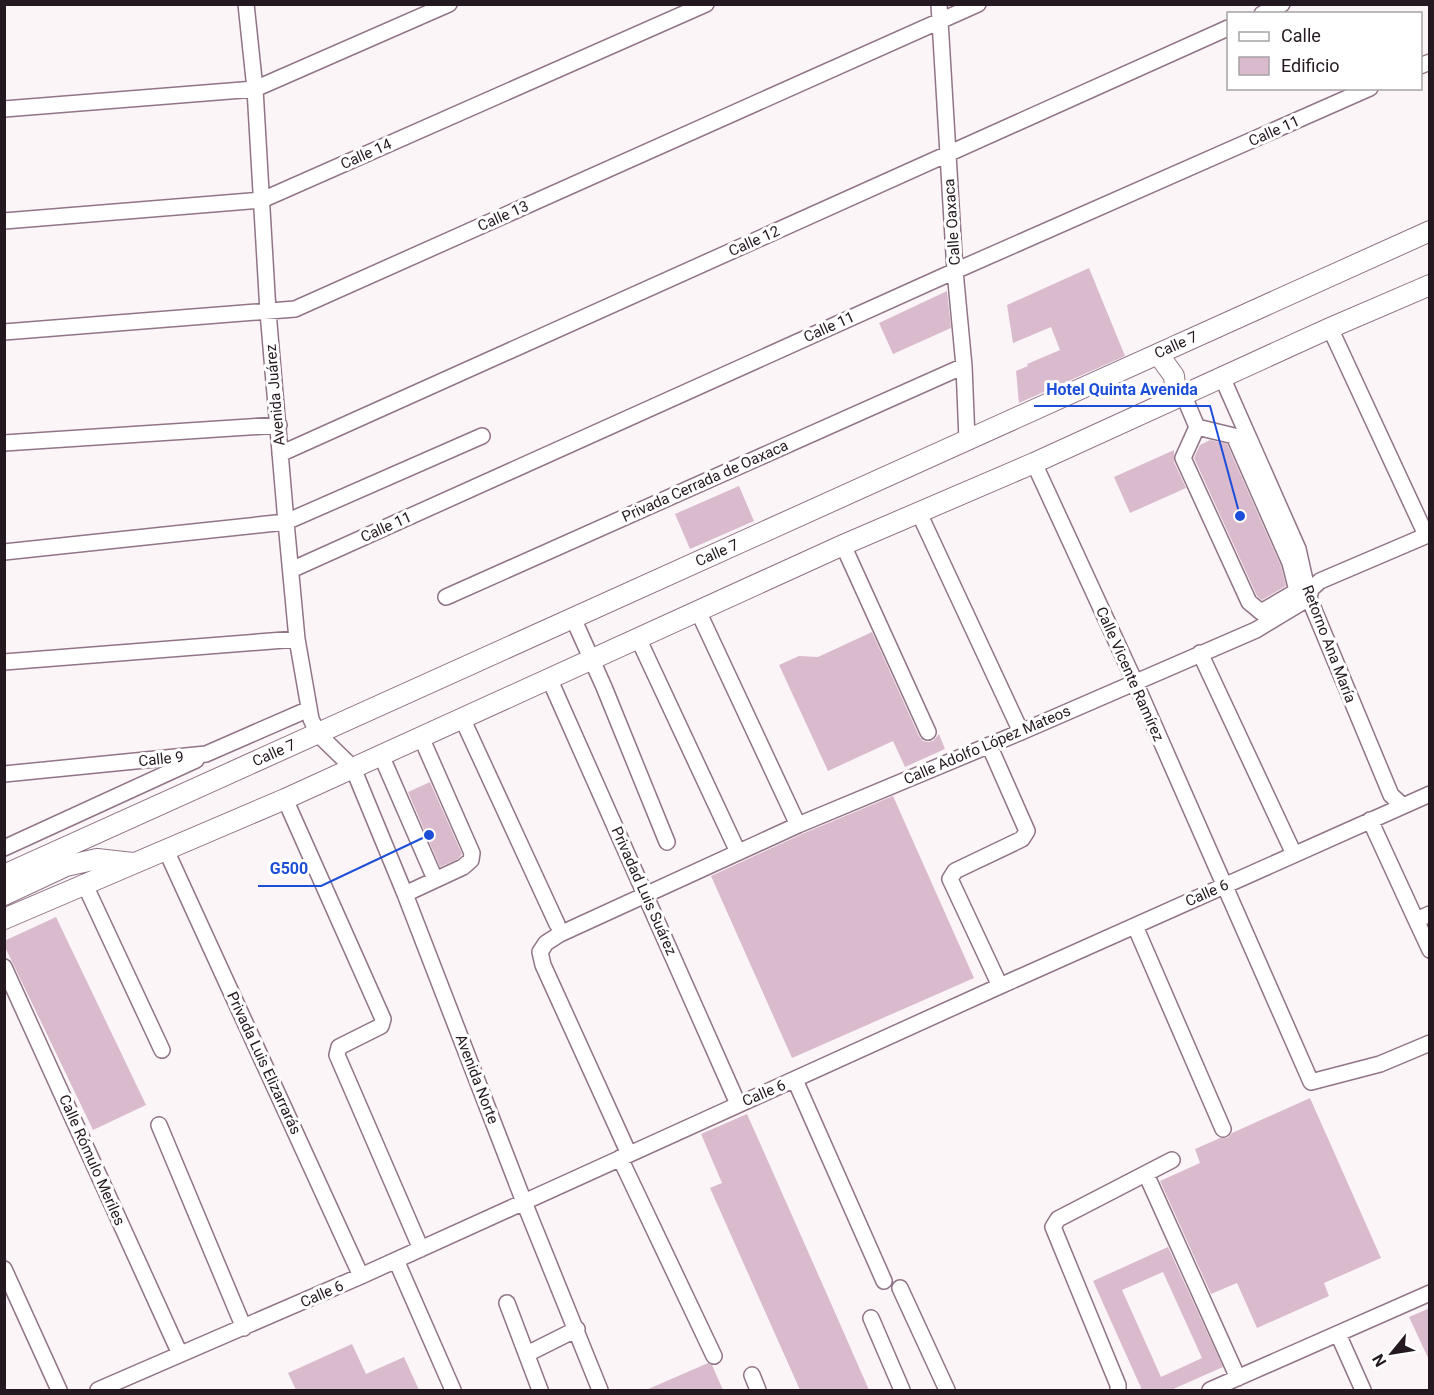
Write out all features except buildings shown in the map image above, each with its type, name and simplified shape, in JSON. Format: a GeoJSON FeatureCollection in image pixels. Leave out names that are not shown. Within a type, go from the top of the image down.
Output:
{"type":"FeatureCollection","features":[{"type":"Feature","properties":{"kind":"main road","name":"Calle 7"},"geometry":{"type":"LineString","coordinates":[[4,875],[1430,231]]}},
{"type":"Feature","properties":{"kind":"main road"},"geometry":{"type":"LineString","coordinates":[[4,919],[285,799],[843,545],[1034,463],[1430,285]]}},
{"type":"Feature","properties":{"kind":"main road"},"geometry":{"type":"LineString","coordinates":[[1158,354],[1174,376],[1180,396]]}},
{"type":"Feature","properties":{"kind":"main road"},"geometry":{"type":"LineString","coordinates":[[4,895],[66,867],[97,859],[136,863]]}},
{"type":"Feature","properties":{"kind":"street","name":"Avenida Juárez"},"geometry":{"type":"LineString","coordinates":[[246,4],[255,90],[268,312],[297,639],[309,709],[318,734],[353,768]]}},
{"type":"Feature","properties":{"kind":"street"},"geometry":{"type":"LineString","coordinates":[[4,109],[255,90],[449,4]]}},
{"type":"Feature","properties":{"kind":"street","name":"Calle 14"},"geometry":{"type":"LineString","coordinates":[[4,221],[262,200],[706,4]]}},
{"type":"Feature","properties":{"kind":"street","name":"Calle Oaxaca"},"geometry":{"type":"LineString","coordinates":[[939,4],[967,440]]}},
{"type":"Feature","properties":{"kind":"street","name":"Calle 13"},"geometry":{"type":"LineString","coordinates":[[4,332],[295,309],[978,4]]}},
{"type":"Feature","properties":{"kind":"street"},"geometry":{"type":"LineString","coordinates":[[1266,12],[1282,4]]}},
{"type":"Feature","properties":{"kind":"street","name":"Calle 12"},"geometry":{"type":"LineString","coordinates":[[280,454],[1227,28]]}},
{"type":"Feature","properties":{"kind":"street","name":"Calle 11"},"geometry":{"type":"LineString","coordinates":[[291,570],[955,271],[1365,90]]}},
{"type":"Feature","properties":{"kind":"street"},"geometry":{"type":"LineString","coordinates":[[1330,328],[1428,534]]}},
{"type":"Feature","properties":{"kind":"street","name":"Privada Cerrada de Oaxaca"},"geometry":{"type":"LineString","coordinates":[[446,597],[964,366]]}},
{"type":"Feature","properties":{"kind":"street","name":"Retorno Ana María"},"geometry":{"type":"LineString","coordinates":[[1222,377],[1298,549],[1308,598],[1390,795],[1403,806]]}},
{"type":"Feature","properties":{"kind":"street"},"geometry":{"type":"LineString","coordinates":[[1180,396],[1197,427],[1234,436],[1290,563],[1297,591],[1260,612],[1248,602],[1183,458],[1197,427]]}},
{"type":"Feature","properties":{"kind":"street"},"geometry":{"type":"LineString","coordinates":[[4,443],[279,425]]}},
{"type":"Feature","properties":{"kind":"street"},"geometry":{"type":"LineString","coordinates":[[4,552],[286,522],[482,436]]}},
{"type":"Feature","properties":{"kind":"street","name":"Calle Vicente Ramírez"},"geometry":{"type":"LineString","coordinates":[[1034,463],[1135,682],[1311,1082],[1380,1064],[1428,1046]]}},
{"type":"Feature","properties":{"kind":"street"},"geometry":{"type":"LineString","coordinates":[[919,513],[1021,732]]}},
{"type":"Feature","properties":{"kind":"street","name":"Calle Adolfo López Mateos"},"geometry":{"type":"LineString","coordinates":[[625,1156],[548,975],[540,952],[546,943],[560,934],[798,825],[1256,630],[1308,598],[1311,589],[1320,581],[1428,534]]}},
{"type":"Feature","properties":{"kind":"street"},"geometry":{"type":"LineString","coordinates":[[843,545],[928,732]]}},
{"type":"Feature","properties":{"kind":"street"},"geometry":{"type":"LineString","coordinates":[[698,611],[798,825]]}},
{"type":"Feature","properties":{"kind":"street"},"geometry":{"type":"LineString","coordinates":[[573,618],[604,687],[667,842]]}},
{"type":"Feature","properties":{"kind":"street"},"geometry":{"type":"LineString","coordinates":[[638,638],[738,852]]}},
{"type":"Feature","properties":{"kind":"street"},"geometry":{"type":"LineString","coordinates":[[4,662],[297,639]]}},
{"type":"Feature","properties":{"kind":"street"},"geometry":{"type":"LineString","coordinates":[[1200,653],[1294,854]]}},
{"type":"Feature","properties":{"kind":"street","name":"Privadad Luis Suárez"},"geometry":{"type":"LineString","coordinates":[[549,678],[738,1104]]}},
{"type":"Feature","properties":{"kind":"street","name":"Calle 9"},"geometry":{"type":"LineString","coordinates":[[4,774],[206,754],[309,709]]}},
{"type":"Feature","properties":{"kind":"street"},"geometry":{"type":"LineString","coordinates":[[462,718],[557,924]]}},
{"type":"Feature","properties":{"kind":"street"},"geometry":{"type":"LineString","coordinates":[[405,894],[464,867],[471,860],[472,853],[421,737]]}},
{"type":"Feature","properties":{"kind":"street"},"geometry":{"type":"LineString","coordinates":[[989,745],[1027,831],[1022,839],[955,871],[950,879],[1000,986]]}},
{"type":"Feature","properties":{"kind":"street"},"geometry":{"type":"LineString","coordinates":[[4,848],[206,754]]}},
{"type":"Feature","properties":{"kind":"street"},"geometry":{"type":"LineString","coordinates":[[381,755],[435,879]]}},
{"type":"Feature","properties":{"kind":"street","name":"Avenida Norte"},"geometry":{"type":"LineString","coordinates":[[353,768],[405,894],[524,1202],[600,1390]]}},
{"type":"Feature","properties":{"kind":"street","name":"Calle 6"},"geometry":{"type":"LineString","coordinates":[[98,1390],[362,1276],[738,1104],[1430,794]]}},
{"type":"Feature","properties":{"kind":"street"},"geometry":{"type":"LineString","coordinates":[[285,799],[382,1015],[383,1023],[377,1029],[344,1044],[337,1050],[339,1061],[422,1249]]}},
{"type":"Feature","properties":{"kind":"street"},"geometry":{"type":"LineString","coordinates":[[1370,820],[1423,917],[1430,950]]}},
{"type":"Feature","properties":{"kind":"street","name":"Privada Luis Elizarrarás"},"geometry":{"type":"LineString","coordinates":[[166,850],[362,1276]]}},
{"type":"Feature","properties":{"kind":"street"},"geometry":{"type":"LineString","coordinates":[[85,885],[162,1050]]}},
{"type":"Feature","properties":{"kind":"street"},"geometry":{"type":"LineString","coordinates":[[1135,926],[1223,1129]]}},
{"type":"Feature","properties":{"kind":"street","name":"Calle Rómulo Meriles"},"geometry":{"type":"LineString","coordinates":[[4,967],[180,1354]]}},
{"type":"Feature","properties":{"kind":"street"},"geometry":{"type":"LineString","coordinates":[[795,1080],[884,1281]]}},
{"type":"Feature","properties":{"kind":"street"},"geometry":{"type":"LineString","coordinates":[[159,1125],[244,1328]]}},
{"type":"Feature","properties":{"kind":"street"},"geometry":{"type":"LineString","coordinates":[[625,1156],[714,1356]]}},
{"type":"Feature","properties":{"kind":"street"},"geometry":{"type":"LineString","coordinates":[[1118,1390],[1118,1385],[1053,1227],[1058,1219],[1172,1160]]}},
{"type":"Feature","properties":{"kind":"street"},"geometry":{"type":"LineString","coordinates":[[1146,1174],[1238,1378]]}},
{"type":"Feature","properties":{"kind":"street"},"geometry":{"type":"LineString","coordinates":[[396,1260],[453,1390]]}},
{"type":"Feature","properties":{"kind":"street"},"geometry":{"type":"LineString","coordinates":[[4,1269],[59,1390]]}},
{"type":"Feature","properties":{"kind":"street"},"geometry":{"type":"LineString","coordinates":[[900,1288],[947,1390]]}},
{"type":"Feature","properties":{"kind":"street"},"geometry":{"type":"LineString","coordinates":[[1210,1390],[1430,1293]]}},
{"type":"Feature","properties":{"kind":"street"},"geometry":{"type":"LineString","coordinates":[[507,1303],[540,1390]]}},
{"type":"Feature","properties":{"kind":"street"},"geometry":{"type":"LineString","coordinates":[[871,1318],[902,1390]]}},
{"type":"Feature","properties":{"kind":"street"},"geometry":{"type":"LineString","coordinates":[[527,1354],[577,1329]]}},
{"type":"Feature","properties":{"kind":"street"},"geometry":{"type":"LineString","coordinates":[[1338,1334],[1364,1390]]}},
{"type":"Feature","properties":{"kind":"street"},"geometry":{"type":"LineString","coordinates":[[752,1375],[758,1390]]}},
{"type":"Feature","properties":{"kind":"place","name":"Hotel Quinta Avenida"},"geometry":{"type":"Point","coordinates":[1240,516]}},
{"type":"Feature","properties":{"kind":"place","name":"G500"},"geometry":{"type":"Point","coordinates":[429,835]}}]}
